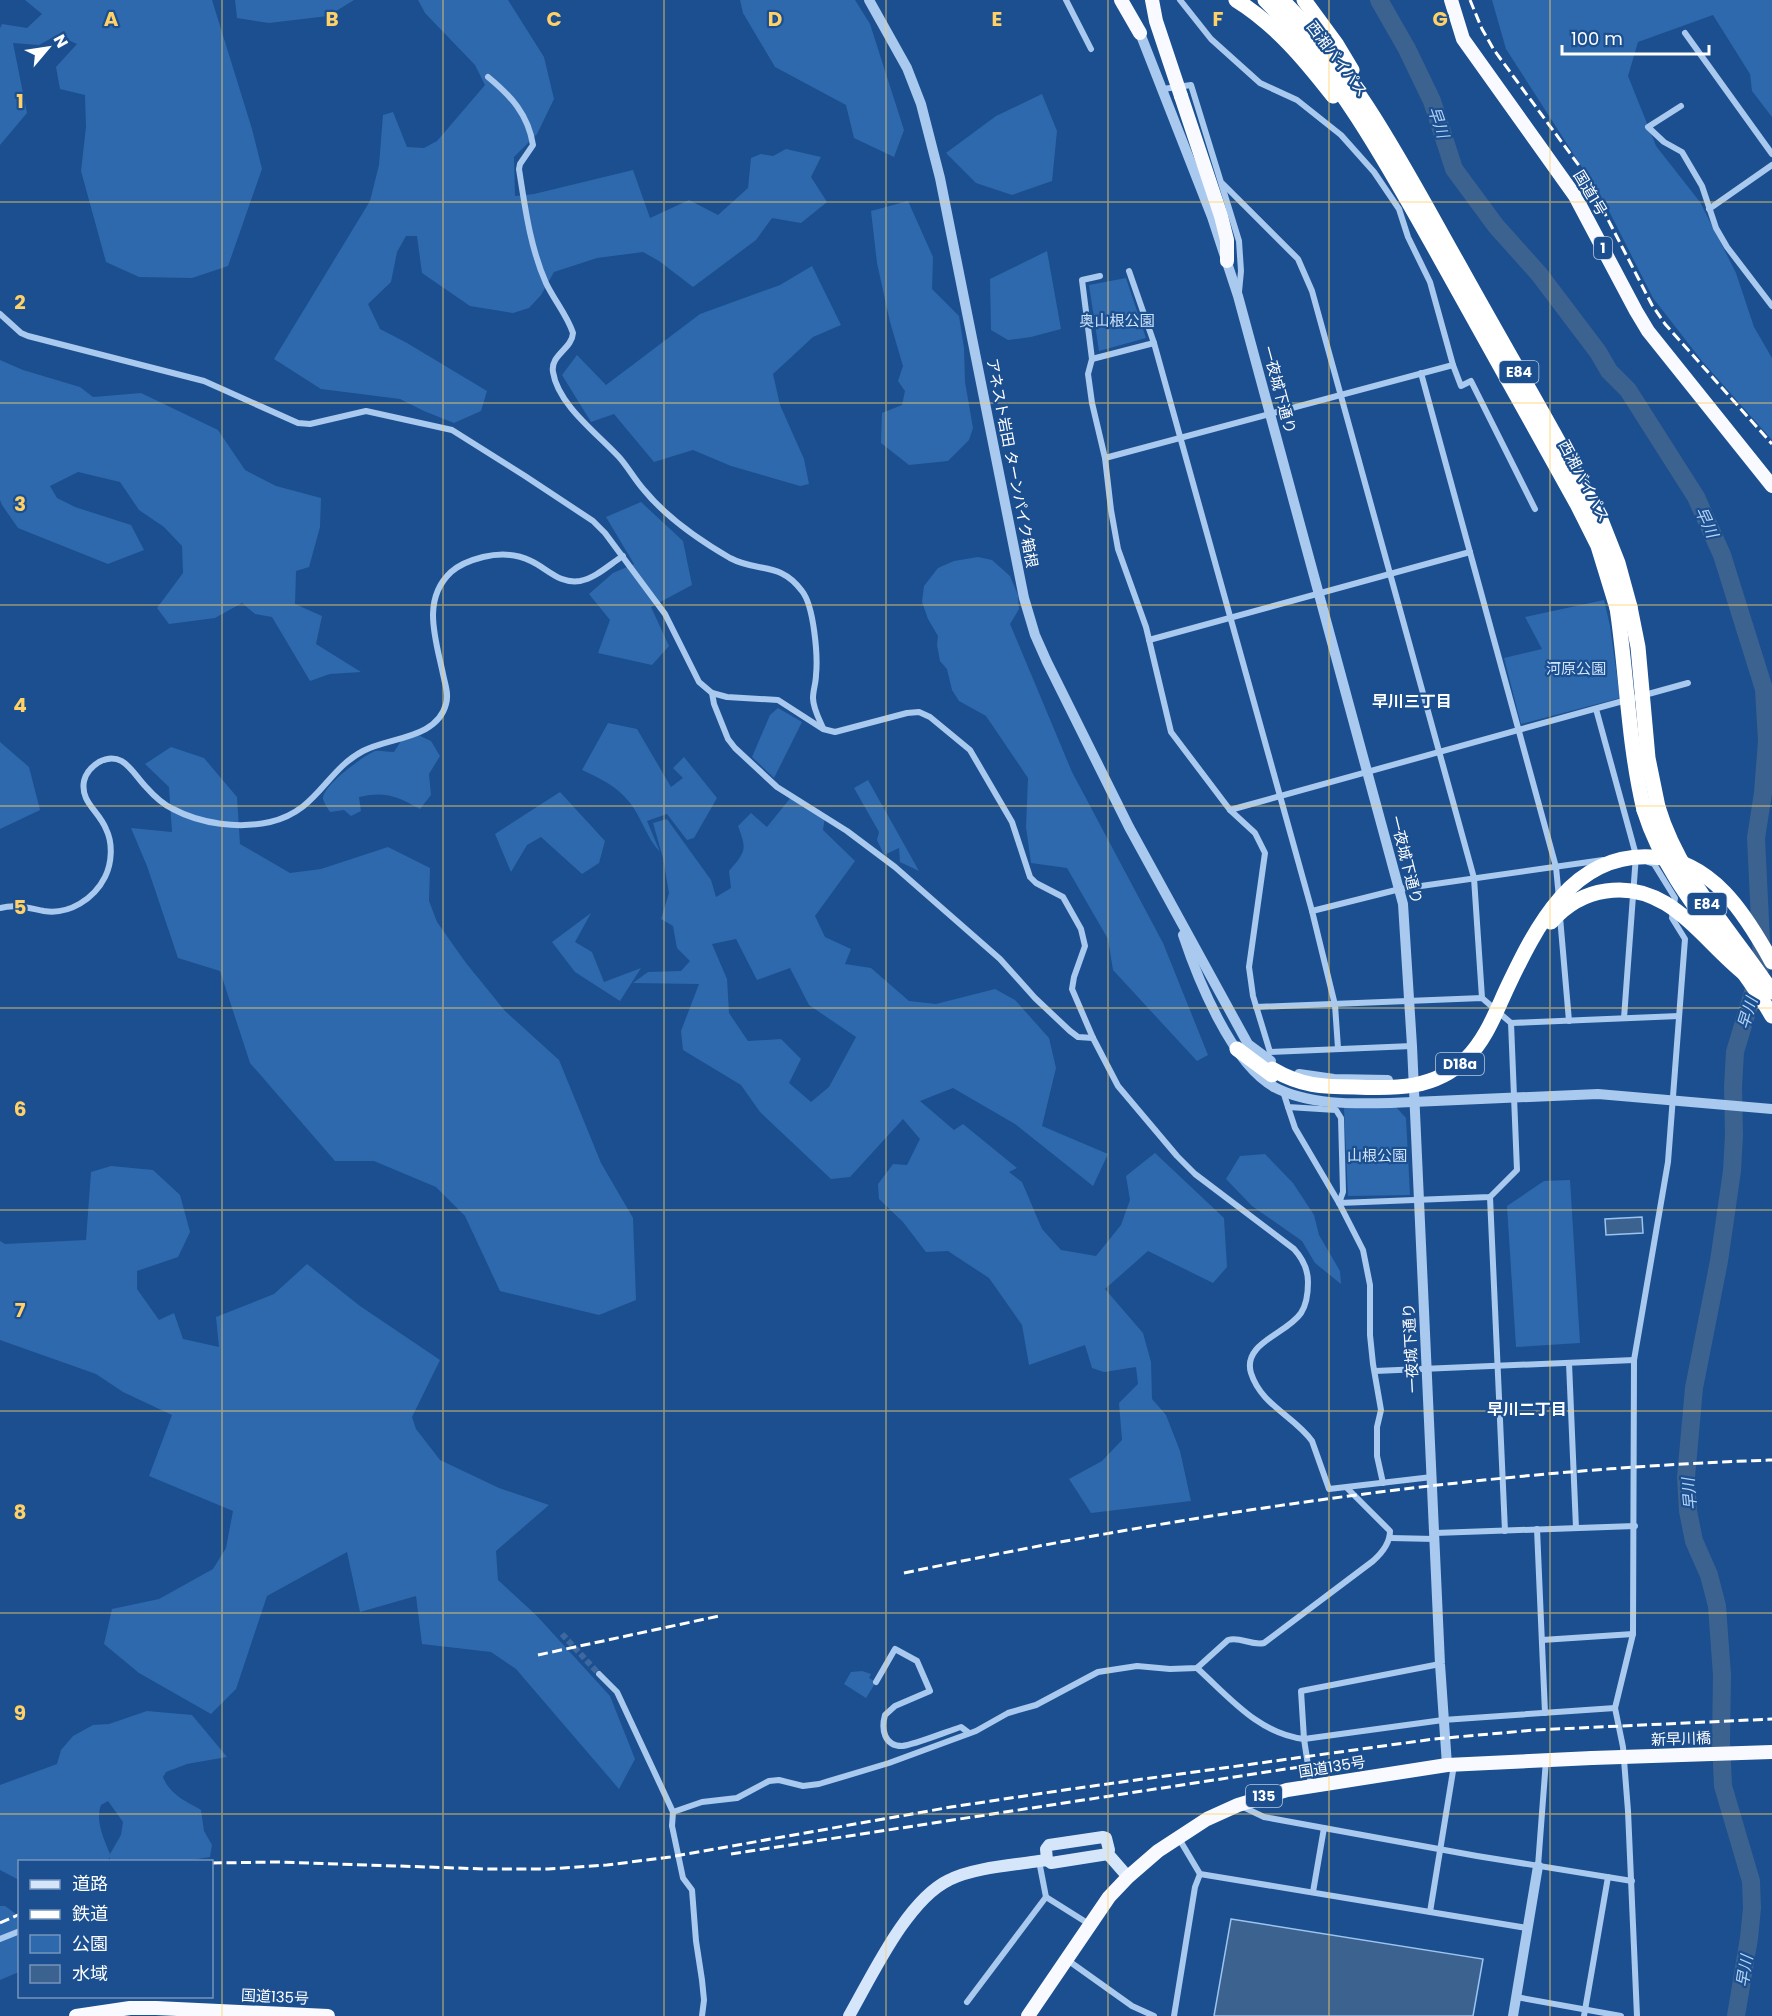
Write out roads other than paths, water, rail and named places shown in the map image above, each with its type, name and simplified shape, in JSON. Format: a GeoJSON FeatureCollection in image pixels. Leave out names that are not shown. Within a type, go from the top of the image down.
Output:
{"type":"FeatureCollection","features":[{"type":"Feature","properties":{"kind":"highway"},"geometry":{"type":"LineString","coordinates":[[1121,0],[1140,33]]}},
{"type":"Feature","properties":{"kind":"highway"},"geometry":{"type":"LineString","coordinates":[[1152,0],[1156,21],[1221,216],[1227,240],[1227,261]]}},
{"type":"Feature","properties":{"kind":"highway"},"geometry":{"type":"LineString","coordinates":[[1236,0],[1275,29],[1299,54],[1396,180]]}},
{"type":"Feature","properties":{"kind":"highway","name":"西湘バイパス"},"geometry":{"type":"LineString","coordinates":[[1265,0],[1312,52],[1339,87],[1396,180],[1583,514],[1624,607],[1638,647],[1648,758],[1662,819],[1675,851],[1695,886],[1772,992]]}},
{"type":"Feature","properties":{"kind":"highway","name":"西湘バイパス"},"geometry":{"type":"LineString","coordinates":[[1282,0],[1341,69],[1391,144],[1597,513],[1618,563],[1624,607],[1627,686],[1634,761],[1648,823],[1684,893],[1745,974],[1772,1016]]}},
{"type":"Feature","properties":{"kind":"highway"},"geometry":{"type":"LineString","coordinates":[[1304,0],[1337,45],[1391,144]]}},
{"type":"Feature","properties":{"kind":"highway","name":"国道1号"},"geometry":{"type":"LineString","coordinates":[[1451,0],[1463,39],[1575,196],[1648,331],[1772,486]]}},
{"type":"Feature","properties":{"kind":"highway","name":"D18a"},"geometry":{"type":"LineString","coordinates":[[1243,1047],[1272,1069],[1293,1080],[1314,1086],[1394,1089],[1418,1085],[1450,1071],[1472,1052],[1486,1033],[1535,931],[1562,896],[1585,875],[1604,864],[1624,858],[1638,856],[1667,859],[1690,867],[1711,879],[1737,906],[1772,962]]}},
{"type":"Feature","properties":{"kind":"highway"},"geometry":{"type":"LineString","coordinates":[[1272,1069],[1293,1086],[1321,1092],[1396,1095],[1424,1090],[1444,1082],[1464,1069],[1487,1043],[1537,944],[1552,921],[1574,902],[1602,891],[1638,891],[1666,902],[1745,974]]}},
{"type":"Feature","properties":{"kind":"highway","name":"新早川橋"},"geometry":{"type":"LineString","coordinates":[[1592,1758],[1772,1752]]}},
{"type":"Feature","properties":{"kind":"highway","name":"国道135号"},"geometry":{"type":"LineString","coordinates":[[1029,2016],[1065,1959],[1109,1897],[1128,1877],[1178,1836],[1207,1819],[1238,1805],[1287,1790],[1451,1765],[1592,1758]]}},
{"type":"Feature","properties":{"kind":"highway","name":"国道135号"},"geometry":{"type":"LineString","coordinates":[[76,2016],[130,2008],[328,2016]]}},
{"type":"Feature","properties":{"kind":"main road"},"geometry":{"type":"LineString","coordinates":[[1043,1860],[1049,1845],[1102,1837],[1106,1838],[1108,1854],[1128,1877]]}},
{"type":"Feature","properties":{"kind":"main road"},"geometry":{"type":"LineString","coordinates":[[849,2016],[904,1922],[936,1888],[956,1876],[1043,1860],[1050,1863],[1108,1854]]}},
{"type":"Feature","properties":{"kind":"street","name":"アネスト岩田 ターンパイク箱根"},"geometry":{"type":"LineString","coordinates":[[869,0],[907,68],[927,125],[940,178],[1024,598],[1035,634],[1124,818],[1176,914],[1202,986],[1243,1047]]}},
{"type":"Feature","properties":{"kind":"street"},"geometry":{"type":"LineString","coordinates":[[1066,0],[1091,49]]}},
{"type":"Feature","properties":{"kind":"street","name":"一夜城下通り"},"geometry":{"type":"LineString","coordinates":[[1126,0],[1163,89],[1227,261],[1400,889],[1405,924],[1412,1046],[1443,1720],[1451,1765]]}},
{"type":"Feature","properties":{"kind":"street"},"geometry":{"type":"LineString","coordinates":[[1180,0],[1211,39],[1260,83],[1296,100],[1341,135],[1374,172],[1400,209],[1408,237],[1430,282],[1461,386],[1471,381],[1535,509]]}},
{"type":"Feature","properties":{"kind":"street"},"geometry":{"type":"LineString","coordinates":[[1685,33],[1772,154]]}},
{"type":"Feature","properties":{"kind":"street"},"geometry":{"type":"LineString","coordinates":[[488,77],[507,93],[520,109],[532,139],[533,145],[519,168],[526,216],[545,282],[573,333],[573,338],[557,357],[552,369],[558,386],[590,430],[619,457],[643,490],[665,512],[696,536],[729,557],[745,564],[785,574],[806,596],[812,618],[817,672],[814,703],[823,729]]}},
{"type":"Feature","properties":{"kind":"street"},"geometry":{"type":"LineString","coordinates":[[1163,89],[1191,85],[1239,241],[1241,271],[1238,297]]}},
{"type":"Feature","properties":{"kind":"street"},"geometry":{"type":"LineString","coordinates":[[1681,106],[1648,127],[1664,142],[1682,152],[1702,186],[1716,228],[1727,247],[1771,303]]}},
{"type":"Feature","properties":{"kind":"street"},"geometry":{"type":"LineString","coordinates":[[1709,209],[1772,165]]}},
{"type":"Feature","properties":{"kind":"street"},"geometry":{"type":"LineString","coordinates":[[1223,184],[1298,259],[1312,291],[1474,878],[1482,998]]}},
{"type":"Feature","properties":{"kind":"street"},"geometry":{"type":"LineString","coordinates":[[1129,272],[1154,342],[1182,439],[1312,911],[1335,1005],[1338,1048]]}},
{"type":"Feature","properties":{"kind":"street"},"geometry":{"type":"LineString","coordinates":[[1100,276],[1082,279],[1092,359],[1088,374],[1105,458],[1118,549],[1149,640],[1171,732],[1230,810],[1255,833],[1265,853],[1249,967],[1256,1007],[1272,1069],[1295,1128],[1339,1203],[1363,1250],[1370,1285],[1370,1335],[1381,1410],[1377,1427],[1377,1456],[1383,1483]]}},
{"type":"Feature","properties":{"kind":"street"},"geometry":{"type":"LineString","coordinates":[[0,314],[21,333],[28,336],[204,381],[298,423],[310,424],[366,411],[452,430],[593,521],[605,533],[665,614],[699,682],[712,693],[727,697],[778,700],[823,729],[835,732],[908,713],[919,712],[936,720],[970,750],[1012,822],[1030,877],[1035,883],[1063,897],[1081,929],[1085,946],[1072,989],[1093,1038],[1118,1086],[1195,1174],[1294,1249],[1304,1263],[1308,1287],[1304,1308],[1286,1328],[1252,1354],[1250,1369],[1256,1386],[1279,1412],[1308,1434],[1329,1489],[1432,1477]]}},
{"type":"Feature","properties":{"kind":"street"},"geometry":{"type":"LineString","coordinates":[[1092,359],[1154,342]]}},
{"type":"Feature","properties":{"kind":"street"},"geometry":{"type":"LineString","coordinates":[[1105,458],[1453,365]]}},
{"type":"Feature","properties":{"kind":"street"},"geometry":{"type":"LineString","coordinates":[[1421,373],[1556,867],[1569,1021]]}},
{"type":"Feature","properties":{"kind":"street"},"geometry":{"type":"LineString","coordinates":[[1149,640],[1470,552]]}},
{"type":"Feature","properties":{"kind":"street"},"geometry":{"type":"LineString","coordinates":[[0,908],[19,905],[44,911],[60,911],[86,900],[101,885],[108,866],[110,842],[107,829],[84,796],[87,773],[92,766],[103,760],[114,759],[123,762],[132,768],[143,785],[156,798],[170,808],[197,819],[217,823],[251,824],[269,822],[285,816],[315,797],[347,761],[364,750],[409,736],[427,728],[438,718],[446,703],[447,692],[432,612],[439,587],[452,571],[474,560],[506,554],[533,562],[559,579],[579,581],[595,575],[623,556]]}},
{"type":"Feature","properties":{"kind":"street"},"geometry":{"type":"LineString","coordinates":[[1230,810],[1688,683]]}},
{"type":"Feature","properties":{"kind":"street"},"geometry":{"type":"LineString","coordinates":[[712,693],[728,739],[777,788],[847,831],[895,867],[1000,959],[1035,998],[1070,1031],[1078,1037],[1093,1038]]}},
{"type":"Feature","properties":{"kind":"street"},"geometry":{"type":"LineString","coordinates":[[1596,709],[1636,857],[1624,1018]]}},
{"type":"Feature","properties":{"kind":"street"},"geometry":{"type":"LineString","coordinates":[[1312,911],[1400,889],[1636,857],[1654,864],[1675,898],[1672,918],[1685,939],[1679,1016],[1678,1099],[1635,1360],[1633,1634],[1616,1708],[1624,1758],[1632,1881],[1637,2016]]}},
{"type":"Feature","properties":{"kind":"street"},"geometry":{"type":"LineString","coordinates":[[1256,1007],[1482,998],[1511,1023],[1679,1016]]}},
{"type":"Feature","properties":{"kind":"street"},"geometry":{"type":"LineString","coordinates":[[1339,1203],[1490,1197],[1517,1170],[1511,1023]]}},
{"type":"Feature","properties":{"kind":"street"},"geometry":{"type":"LineString","coordinates":[[1272,1069],[1338,1048],[1412,1046]]}},
{"type":"Feature","properties":{"kind":"street"},"geometry":{"type":"LineString","coordinates":[[1272,1069],[1311,1077],[1388,1080],[1413,1078]]}},
{"type":"Feature","properties":{"kind":"street"},"geometry":{"type":"LineString","coordinates":[[1272,1069],[1287,1094],[1330,1101],[1390,1103],[1598,1094],[1678,1099],[1772,1109]]}},
{"type":"Feature","properties":{"kind":"street"},"geometry":{"type":"LineString","coordinates":[[1288,1107],[1335,1110],[1341,1118],[1343,1192],[1339,1203]]}},
{"type":"Feature","properties":{"kind":"street"},"geometry":{"type":"LineString","coordinates":[[1490,1197],[1505,1531]]}},
{"type":"Feature","properties":{"kind":"street"},"geometry":{"type":"LineString","coordinates":[[1375,1371],[1635,1360]]}},
{"type":"Feature","properties":{"kind":"street"},"geometry":{"type":"LineString","coordinates":[[1569,1363],[1576,1528]]}},
{"type":"Feature","properties":{"kind":"street"},"geometry":{"type":"LineString","coordinates":[[673,1812],[702,1802],[738,1798],[769,1781],[779,1780],[803,1786],[819,1784],[889,1763],[969,1733],[1008,1713],[1046,1700],[1083,1678],[1098,1672],[1137,1665],[1170,1669],[1197,1668],[1227,1640],[1233,1638],[1258,1644],[1264,1643],[1373,1561],[1380,1555],[1390,1538],[1390,1531],[1347,1488]]}},
{"type":"Feature","properties":{"kind":"street"},"geometry":{"type":"LineString","coordinates":[[1390,1538],[1635,1526]]}},
{"type":"Feature","properties":{"kind":"street"},"geometry":{"type":"LineString","coordinates":[[1537,1529],[1545,1713]]}},
{"type":"Feature","properties":{"kind":"street"},"geometry":{"type":"LineString","coordinates":[[1542,1640],[1633,1634]]}},
{"type":"Feature","properties":{"kind":"street"},"geometry":{"type":"LineString","coordinates":[[876,1682],[895,1649],[917,1661],[930,1691],[895,1706],[885,1715],[883,1731],[885,1738],[890,1742],[904,1746],[962,1727],[969,1733]]}},
{"type":"Feature","properties":{"kind":"street"},"geometry":{"type":"LineString","coordinates":[[1311,1787],[1304,1739],[1301,1691],[1440,1664]]}},
{"type":"Feature","properties":{"kind":"street"},"geometry":{"type":"LineString","coordinates":[[1197,1668],[1264,1726],[1295,1738],[1304,1739],[1443,1720],[1616,1708]]}},
{"type":"Feature","properties":{"kind":"street"},"geometry":{"type":"LineString","coordinates":[[599,1674],[617,1692],[673,1812],[672,1826],[683,1878],[692,1890],[704,2000],[702,2016]]}},
{"type":"Feature","properties":{"kind":"street"},"geometry":{"type":"LineString","coordinates":[[1513,2016],[1538,1866],[1546,1760]]}},
{"type":"Feature","properties":{"kind":"street"},"geometry":{"type":"LineString","coordinates":[[1430,1912],[1451,1765]]}},
{"type":"Feature","properties":{"kind":"street"},"geometry":{"type":"LineString","coordinates":[[1238,1805],[1264,1817],[1632,1881]]}},
{"type":"Feature","properties":{"kind":"street"},"geometry":{"type":"LineString","coordinates":[[1313,1892],[1324,1828]]}},
{"type":"Feature","properties":{"kind":"street"},"geometry":{"type":"LineString","coordinates":[[1178,1836],[1200,1874]]}},
{"type":"Feature","properties":{"kind":"street"},"geometry":{"type":"LineString","coordinates":[[967,2002],[1047,1897],[1043,1860]]}},
{"type":"Feature","properties":{"kind":"street"},"geometry":{"type":"LineString","coordinates":[[1200,1874],[1527,1928]]}},
{"type":"Feature","properties":{"kind":"street"},"geometry":{"type":"LineString","coordinates":[[1174,2016],[1195,1887],[1200,1874]]}},
{"type":"Feature","properties":{"kind":"street"},"geometry":{"type":"LineString","coordinates":[[1585,2013],[1608,1876]]}},
{"type":"Feature","properties":{"kind":"street"},"geometry":{"type":"LineString","coordinates":[[1047,1897],[1089,1924]]}},
{"type":"Feature","properties":{"kind":"street"},"geometry":{"type":"LineString","coordinates":[[0,1940],[18,1932]]}},
{"type":"Feature","properties":{"kind":"street"},"geometry":{"type":"LineString","coordinates":[[1065,1959],[1132,2006],[1154,2016]]}},
{"type":"Feature","properties":{"kind":"street"},"geometry":{"type":"LineString","coordinates":[[1516,1997],[1585,2013],[1621,2016]]}},
{"type":"Feature","properties":{"kind":"water"},"geometry":{"type":"Polygon","coordinates":[[[1642,1217],[1643,1233],[1606,1235],[1605,1219],[1642,1217]]]}},
{"type":"Feature","properties":{"kind":"water"},"geometry":{"type":"Polygon","coordinates":[[[1231,1919],[1483,1959],[1473,2016],[1214,2016],[1231,1919]]]}},
{"type":"Feature","properties":{"kind":"waterway","name":"早川"},"geometry":{"type":"LineString","coordinates":[[1379,0],[1407,49],[1432,101],[1454,169],[1496,226],[1539,274],[1598,352],[1609,371],[1628,390],[1696,497],[1722,555],[1764,689],[1767,741],[1763,793],[1756,838],[1762,962],[1735,1052],[1732,1171],[1719,1261],[1694,1388],[1686,1477],[1688,1511],[1694,1541],[1709,1575],[1717,1606],[1722,1675],[1723,1786],[1751,1881],[1752,1908],[1749,1938],[1736,2016]]}},
{"type":"Feature","properties":{"kind":"tunnel"},"geometry":{"type":"LineString","coordinates":[[562,1634],[599,1674]]}},
{"type":"Feature","properties":{"kind":"railway"},"geometry":{"type":"LineString","coordinates":[[1470,0],[1494,50],[1583,171],[1652,305],[1665,324],[1772,444]]}},
{"type":"Feature","properties":{"kind":"railway"},"geometry":{"type":"LineString","coordinates":[[904,1573],[1119,1531],[1336,1498],[1553,1473],[1772,1460]]}},
{"type":"Feature","properties":{"kind":"railway"},"geometry":{"type":"LineString","coordinates":[[538,1655],[719,1616]]}},
{"type":"Feature","properties":{"kind":"railway"},"geometry":{"type":"LineString","coordinates":[[213,1863],[278,1862],[486,1869],[548,1869],[607,1865],[670,1857],[951,1807],[1434,1739],[1535,1730],[1772,1719]]}},
{"type":"Feature","properties":{"kind":"railway"},"geometry":{"type":"LineString","coordinates":[[731,1854],[1345,1760]]}},
{"type":"Feature","properties":{"kind":"railway"},"geometry":{"type":"LineString","coordinates":[[0,1923],[18,1915]]}},
{"type":"Feature","properties":{"kind":"district","name":"早川三丁目"},"geometry":{"type":"Point","coordinates":[1412,701]}},
{"type":"Feature","properties":{"kind":"district","name":"早川二丁目"},"geometry":{"type":"Point","coordinates":[1527,1409]}},
{"type":"Feature","properties":{"kind":"park label","name":"奥山根公園"},"geometry":{"type":"Point","coordinates":[1117,321]}},
{"type":"Feature","properties":{"kind":"park label","name":"河原公園"},"geometry":{"type":"Point","coordinates":[1576,669]}},
{"type":"Feature","properties":{"kind":"park label","name":"山根公園"},"geometry":{"type":"Point","coordinates":[1377,1156]}}]}
